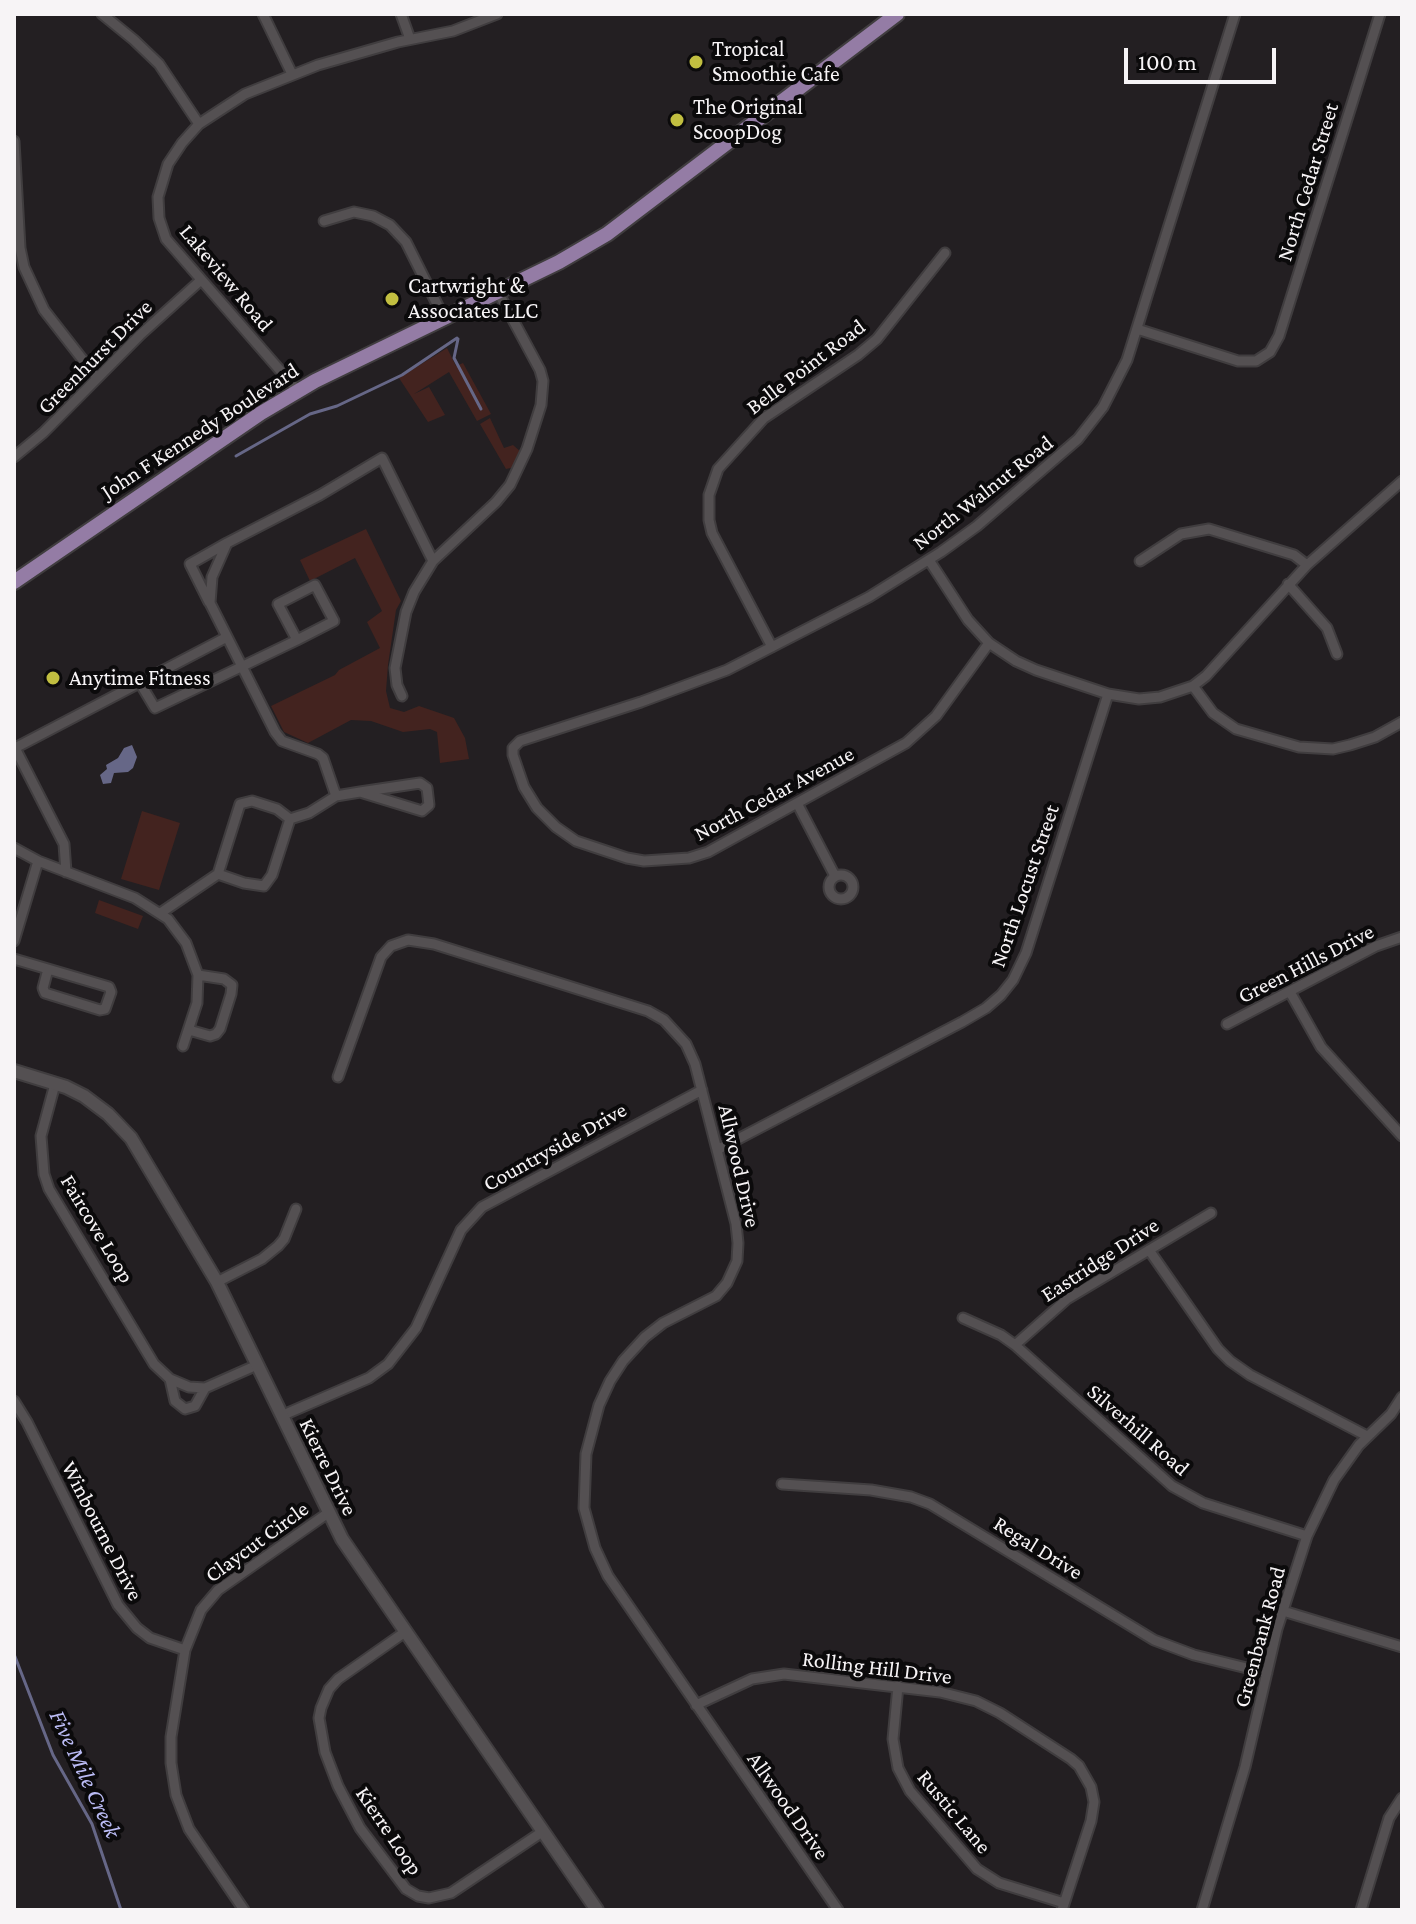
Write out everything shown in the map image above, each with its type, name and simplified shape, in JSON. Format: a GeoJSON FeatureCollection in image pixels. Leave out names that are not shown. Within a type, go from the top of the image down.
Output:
{"type":"FeatureCollection","features":[{"type":"Feature","properties":{"kind":"main road","name":"John F Kennedy Boulevard"},"geometry":{"type":"LineString","coordinates":[[14,582],[298,391],[559,262],[623,223],[897,14]]}},
{"type":"Feature","properties":{"kind":"street"},"geometry":{"type":"LineString","coordinates":[[102,14],[159,64],[199,124]]}},
{"type":"Feature","properties":{"kind":"street"},"geometry":{"type":"LineString","coordinates":[[263,14],[292,74]]}},
{"type":"Feature","properties":{"kind":"street"},"geometry":{"type":"LineString","coordinates":[[401,14],[410,39]]}},
{"type":"Feature","properties":{"kind":"street","name":"Lakeview Road"},"geometry":{"type":"LineString","coordinates":[[298,391],[166,239],[158,210],[160,186],[168,164],[199,124],[245,94],[292,74],[410,39],[453,31],[497,14]]}},
{"type":"Feature","properties":{"kind":"street","name":"North Walnut Road"},"geometry":{"type":"LineString","coordinates":[[516,767],[513,748],[520,741],[727,670],[869,597],[977,526],[1078,439],[1117,383],[1137,329],[1235,14]]}},
{"type":"Feature","properties":{"kind":"street","name":"North Cedar Street"},"geometry":{"type":"LineString","coordinates":[[1137,329],[1238,361],[1248,362],[1264,357],[1276,345],[1380,14]]}},
{"type":"Feature","properties":{"kind":"street"},"geometry":{"type":"LineString","coordinates":[[14,141],[20,248],[27,276],[44,310],[97,378]]}},
{"type":"Feature","properties":{"kind":"street"},"geometry":{"type":"LineString","coordinates":[[324,221],[354,212],[373,216],[390,225],[406,242],[444,318]]}},
{"type":"Feature","properties":{"kind":"street","name":"Belle Point Road"},"geometry":{"type":"LineString","coordinates":[[772,647],[712,533],[709,495],[718,469],[764,418],[877,339],[945,253]]}},
{"type":"Feature","properties":{"kind":"street","name":"Greenhurst Drive"},"geometry":{"type":"LineString","coordinates":[[14,457],[43,433],[201,280]]}},
{"type":"Feature","properties":{"kind":"street"},"geometry":{"type":"LineString","coordinates":[[402,696],[395,668],[406,612],[414,592],[433,561],[510,485],[527,449],[541,405],[543,381],[540,370],[498,292]]}},
{"type":"Feature","properties":{"kind":"street"},"geometry":{"type":"LineString","coordinates":[[336,796],[323,758],[278,737],[190,564],[320,495],[382,458],[433,561]]}},
{"type":"Feature","properties":{"kind":"street"},"geometry":{"type":"LineString","coordinates":[[929,560],[960,610],[989,643],[1016,661],[1108,694],[1153,698],[1193,686],[1215,668],[1307,565],[1398,484],[1402,496]]}},
{"type":"Feature","properties":{"kind":"street"},"geometry":{"type":"LineString","coordinates":[[1140,561],[1165,542],[1203,528],[1221,530],[1294,555],[1307,565]]}},
{"type":"Feature","properties":{"kind":"street"},"geometry":{"type":"LineString","coordinates":[[210,603],[212,577],[227,543]]}},
{"type":"Feature","properties":{"kind":"street"},"geometry":{"type":"LineString","coordinates":[[1288,584],[1327,628],[1337,654]]}},
{"type":"Feature","properties":{"kind":"street"},"geometry":{"type":"LineString","coordinates":[[140,683],[155,708],[297,640],[334,621],[315,585],[278,604],[297,640]]}},
{"type":"Feature","properties":{"kind":"street"},"geometry":{"type":"LineString","coordinates":[[66,872],[64,844],[14,748],[227,637]]}},
{"type":"Feature","properties":{"kind":"street","name":"North Cedar Avenue"},"geometry":{"type":"LineString","coordinates":[[516,767],[537,808],[565,834],[596,849],[644,861],[674,861],[708,852],[887,755],[922,730],[951,697],[989,643]]}},
{"type":"Feature","properties":{"kind":"street"},"geometry":{"type":"LineString","coordinates":[[1193,686],[1213,713],[1236,729],[1299,747],[1333,749],[1350,745],[1375,737],[1402,722]]}},
{"type":"Feature","properties":{"kind":"street","name":"North Locust Street"},"geometry":{"type":"LineString","coordinates":[[717,1150],[962,1022],[1001,995],[1013,980],[1026,953],[1108,694]]}},
{"type":"Feature","properties":{"kind":"street"},"geometry":{"type":"LineString","coordinates":[[290,819],[309,813],[336,796],[360,792],[420,783],[427,788],[429,805],[422,811],[360,792]]}},
{"type":"Feature","properties":{"kind":"street"},"geometry":{"type":"LineString","coordinates":[[162,912],[218,874],[240,804],[252,801],[277,809],[290,819]]}},
{"type":"Feature","properties":{"kind":"street"},"geometry":{"type":"LineString","coordinates":[[797,803],[835,876]]}},
{"type":"Feature","properties":{"kind":"street"},"geometry":{"type":"LineString","coordinates":[[218,874],[264,886],[272,875],[290,819]]}},
{"type":"Feature","properties":{"kind":"street"},"geometry":{"type":"LineString","coordinates":[[14,848],[38,861],[135,898],[162,912],[186,943],[198,975],[197,1003],[183,1046]]}},
{"type":"Feature","properties":{"kind":"street"},"geometry":{"type":"LineString","coordinates":[[14,941],[38,861]]}},
{"type":"Feature","properties":{"kind":"street"},"geometry":{"type":"LineString","coordinates":[[14,897],[26,900]]}},
{"type":"Feature","properties":{"kind":"street","name":"Green Hills Drive"},"geometry":{"type":"LineString","coordinates":[[1227,1024],[1376,946],[1402,937]]}},
{"type":"Feature","properties":{"kind":"street","name":"Allwood Drive"},"geometry":{"type":"LineString","coordinates":[[338,1077],[381,957],[391,946],[408,940],[434,944],[657,1015],[686,1044],[702,1090],[738,1243],[733,1272],[716,1296],[663,1323],[640,1342],[610,1381],[599,1405],[586,1454],[583,1483],[588,1529],[600,1561],[838,1910]]}},
{"type":"Feature","properties":{"kind":"street"},"geometry":{"type":"LineString","coordinates":[[14,959],[48,969],[109,987],[111,992],[105,1009],[45,993],[43,988],[48,969]]}},
{"type":"Feature","properties":{"kind":"street"},"geometry":{"type":"LineString","coordinates":[[189,1030],[210,1036],[216,1034],[231,994],[232,985],[224,979],[198,975]]}},
{"type":"Feature","properties":{"kind":"street"},"geometry":{"type":"LineString","coordinates":[[1290,992],[1321,1047],[1402,1136]]}},
{"type":"Feature","properties":{"kind":"street","name":"Kierre Drive"},"geometry":{"type":"LineString","coordinates":[[14,1071],[55,1084],[97,1105],[125,1131],[217,1282],[328,1513],[353,1556],[597,1910]]}},
{"type":"Feature","properties":{"kind":"street","name":"Faircove Loop"},"geometry":{"type":"LineString","coordinates":[[55,1084],[41,1136],[41,1164],[49,1189],[154,1364],[170,1379],[175,1401],[185,1409],[195,1406],[205,1388],[257,1365]]}},
{"type":"Feature","properties":{"kind":"street","name":"Countryside Drive"},"geometry":{"type":"LineString","coordinates":[[281,1416],[369,1378],[388,1364],[416,1328],[461,1230],[482,1207],[702,1090]]}},
{"type":"Feature","properties":{"kind":"street"},"geometry":{"type":"LineString","coordinates":[[217,1282],[262,1259],[278,1246],[296,1209]]}},
{"type":"Feature","properties":{"kind":"street","name":"Eastridge Drive"},"geometry":{"type":"LineString","coordinates":[[1015,1345],[1067,1299],[1211,1213]]}},
{"type":"Feature","properties":{"kind":"street"},"geometry":{"type":"LineString","coordinates":[[1149,1250],[1218,1349],[1230,1361],[1250,1375],[1367,1436]]}},
{"type":"Feature","properties":{"kind":"street","name":"Silverhill Road"},"geometry":{"type":"LineString","coordinates":[[963,1318],[1001,1335],[1015,1345],[1172,1486],[1203,1503],[1307,1536]]}},
{"type":"Feature","properties":{"kind":"street"},"geometry":{"type":"LineString","coordinates":[[170,1379],[189,1387],[205,1388]]}},
{"type":"Feature","properties":{"kind":"street","name":"Greenbank Road"},"geometry":{"type":"LineString","coordinates":[[1202,1910],[1245,1767],[1283,1611],[1307,1536],[1334,1480],[1402,1397]]}},
{"type":"Feature","properties":{"kind":"street","name":"Winbourne Drive"},"geometry":{"type":"LineString","coordinates":[[14,1401],[118,1605],[131,1622],[150,1638],[185,1650]]}},
{"type":"Feature","properties":{"kind":"street","name":"Regal Drive"},"geometry":{"type":"LineString","coordinates":[[782,1484],[871,1490],[911,1497],[930,1504],[1154,1640],[1194,1655],[1267,1673]]}},
{"type":"Feature","properties":{"kind":"street","name":"Claycut Circle"},"geometry":{"type":"LineString","coordinates":[[244,1910],[189,1829],[176,1795],[171,1737],[185,1650],[201,1610],[218,1590],[328,1513]]}},
{"type":"Feature","properties":{"kind":"street"},"geometry":{"type":"LineString","coordinates":[[1283,1611],[1402,1647]]}},
{"type":"Feature","properties":{"kind":"street","name":"Kierre Loop"},"geometry":{"type":"LineString","coordinates":[[405,1632],[333,1684],[321,1708],[325,1752],[338,1786],[360,1828],[406,1889],[418,1896],[435,1899],[451,1893],[542,1832]]}},
{"type":"Feature","properties":{"kind":"street","name":"Rolling Hill Drive"},"geometry":{"type":"LineString","coordinates":[[696,1705],[752,1679],[784,1674],[940,1692],[976,1701],[1000,1713],[1079,1766],[1089,1780],[1094,1802],[1091,1821],[1063,1906]]}},
{"type":"Feature","properties":{"kind":"street","name":"Rustic Lane"},"geometry":{"type":"LineString","coordinates":[[898,1686],[893,1739],[898,1768],[910,1791],[977,1869],[999,1883],[1063,1906]]}},
{"type":"Feature","properties":{"kind":"street"},"geometry":{"type":"LineString","coordinates":[[1361,1910],[1391,1813],[1402,1798]]}},
{"type":"Feature","properties":{"kind":"shaded area"},"geometry":{"type":"Polygon","coordinates":[[[447,348],[456,366],[463,363],[491,414],[477,421],[449,372],[414,394],[429,387],[445,415],[428,422],[399,378],[447,348]]]}},
{"type":"Feature","properties":{"kind":"shaded area"},"geometry":{"type":"Polygon","coordinates":[[[490,418],[504,448],[513,445],[521,452],[515,467],[506,469],[480,424],[490,418]]]}},
{"type":"Feature","properties":{"kind":"shaded area"},"geometry":{"type":"Polygon","coordinates":[[[366,529],[401,601],[396,610],[388,665],[386,691],[390,708],[404,712],[419,706],[454,718],[465,738],[469,759],[440,763],[437,732],[430,729],[403,732],[371,721],[351,720],[308,743],[284,732],[271,706],[335,675],[380,648],[367,622],[382,611],[355,558],[310,581],[300,560],[366,529]]]}},
{"type":"Feature","properties":{"kind":"shaded area"},"geometry":{"type":"Polygon","coordinates":[[[142,811],[180,823],[159,890],[121,879],[142,811]]]}},
{"type":"Feature","properties":{"kind":"shaded area"},"geometry":{"type":"Polygon","coordinates":[[[99,900],[143,916],[138,929],[95,913],[99,900]]]}},
{"type":"Feature","properties":{"kind":"water"},"geometry":{"type":"Polygon","coordinates":[[[132,745],[137,757],[133,768],[128,772],[114,773],[111,783],[103,784],[100,775],[107,769],[106,765],[118,758],[124,748],[132,745]]]}},
{"type":"Feature","properties":{"kind":"waterway"},"geometry":{"type":"LineString","coordinates":[[236,456],[310,414],[337,406],[402,375],[457,338]]}},
{"type":"Feature","properties":{"kind":"waterway"},"geometry":{"type":"LineString","coordinates":[[458,339],[454,358],[481,409]]}},
{"type":"Feature","properties":{"kind":"waterway","name":"Five Mile Creek"},"geometry":{"type":"LineString","coordinates":[[14,1654],[53,1755],[92,1824],[121,1910]]}},
{"type":"Feature","properties":{"kind":"place","name":"Tropical Smoothie Cafe"},"geometry":{"type":"Point","coordinates":[696,62]}},
{"type":"Feature","properties":{"kind":"place","name":"The Original ScoopDog"},"geometry":{"type":"Point","coordinates":[677,120]}},
{"type":"Feature","properties":{"kind":"place","name":"Cartwright & Associates LLC"},"geometry":{"type":"Point","coordinates":[392,299]}},
{"type":"Feature","properties":{"kind":"place","name":"Anytime Fitness"},"geometry":{"type":"Point","coordinates":[53,678]}}]}
